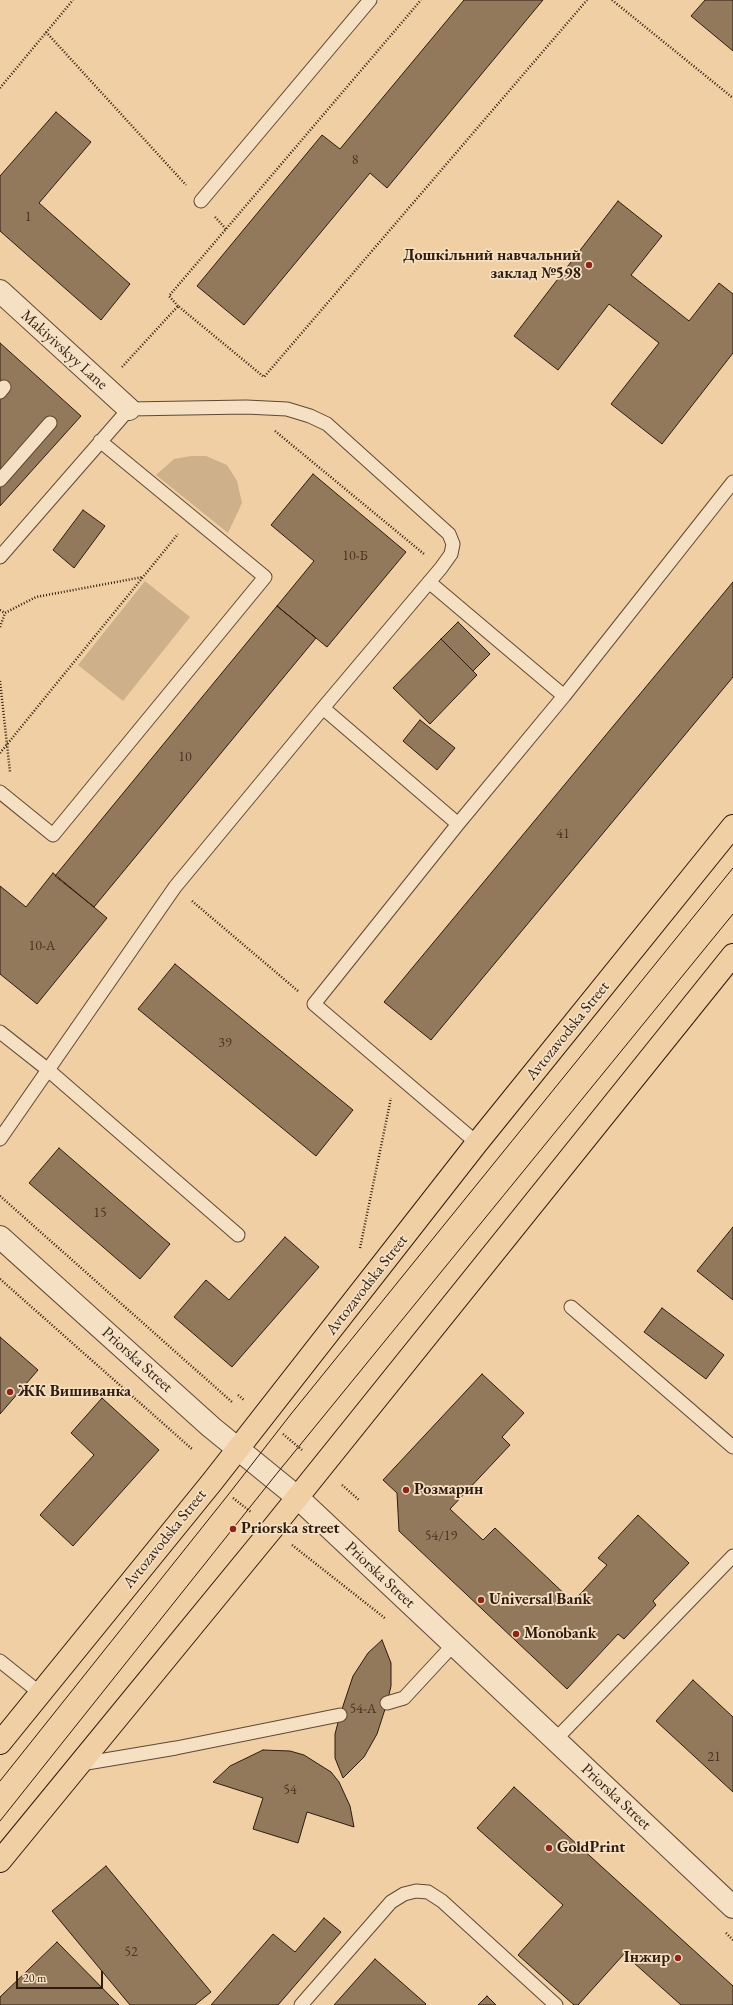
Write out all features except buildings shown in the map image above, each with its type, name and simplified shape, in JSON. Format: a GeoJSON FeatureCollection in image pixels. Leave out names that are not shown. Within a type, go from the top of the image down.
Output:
{"type":"FeatureCollection","features":[{"type":"Feature","properties":{"kind":"main road","name":"Avtozavodska Street"},"geometry":{"type":"LineString","coordinates":[[0,1743],[263,1417],[478,1143],[733,826]]}},
{"type":"Feature","properties":{"kind":"main road"},"geometry":{"type":"LineString","coordinates":[[0,1861],[81,1764],[322,1467],[733,955]]}},
{"type":"Feature","properties":{"kind":"street","name":"Makiyivskyy Lane"},"geometry":{"type":"LineString","coordinates":[[0,292],[129,409]]}},
{"type":"Feature","properties":{"kind":"street","name":"Priorska Street"},"geometry":{"type":"LineString","coordinates":[[0,1237],[237,1449],[297,1497],[733,1907]]}},
{"type":"Feature","properties":{"kind":"lane"},"geometry":{"type":"LineString","coordinates":[[201,201],[370,0]]}},
{"type":"Feature","properties":{"kind":"lane"},"geometry":{"type":"LineString","coordinates":[[0,557],[129,409],[246,406],[287,409],[310,416],[327,424],[449,534],[453,544],[451,554],[441,568],[175,887],[47,1069],[0,1139]]}},
{"type":"Feature","properties":{"kind":"lane"},"geometry":{"type":"LineString","coordinates":[[0,480],[50,423]]}},
{"type":"Feature","properties":{"kind":"lane"},"geometry":{"type":"LineString","coordinates":[[0,792],[53,835],[265,577],[100,441]]}},
{"type":"Feature","properties":{"kind":"lane"},"geometry":{"type":"LineString","coordinates":[[478,1143],[314,1004],[458,824],[564,696],[733,482]]}},
{"type":"Feature","properties":{"kind":"lane"},"geometry":{"type":"LineString","coordinates":[[429,582],[564,696]]}},
{"type":"Feature","properties":{"kind":"lane"},"geometry":{"type":"LineString","coordinates":[[323,708],[458,824]]}},
{"type":"Feature","properties":{"kind":"lane"},"geometry":{"type":"LineString","coordinates":[[0,1032],[47,1069],[238,1235]]}},
{"type":"Feature","properties":{"kind":"lane"},"geometry":{"type":"LineString","coordinates":[[571,1307],[733,1447]]}},
{"type":"Feature","properties":{"kind":"lane"},"geometry":{"type":"LineString","coordinates":[[555,1740],[733,1556]]}},
{"type":"Feature","properties":{"kind":"lane"},"geometry":{"type":"LineString","coordinates":[[387,1703],[404,1698],[454,1644]]}},
{"type":"Feature","properties":{"kind":"lane"},"geometry":{"type":"LineString","coordinates":[[0,1661],[40,1693]]}},
{"type":"Feature","properties":{"kind":"lane"},"geometry":{"type":"LineString","coordinates":[[81,1764],[176,1748],[340,1715]]}},
{"type":"Feature","properties":{"kind":"lane"},"geometry":{"type":"LineString","coordinates":[[301,2005],[391,1902],[404,1894],[416,1891],[428,1892],[442,1902],[556,2005]]}},
{"type":"Feature","properties":{"kind":"path"},"geometry":{"type":"LineString","coordinates":[[0,88],[73,0]]}},
{"type":"Feature","properties":{"kind":"path"},"geometry":{"type":"LineString","coordinates":[[421,0],[170,296],[178,306],[264,377],[587,0]]}},
{"type":"Feature","properties":{"kind":"path"},"geometry":{"type":"LineString","coordinates":[[612,0],[733,98]]}},
{"type":"Feature","properties":{"kind":"path"},"geometry":{"type":"LineString","coordinates":[[46,32],[201,201]]}},
{"type":"Feature","properties":{"kind":"path"},"geometry":{"type":"LineString","coordinates":[[104,387],[178,306]]}},
{"type":"Feature","properties":{"kind":"path"},"geometry":{"type":"LineString","coordinates":[[246,406],[441,568]]}},
{"type":"Feature","properties":{"kind":"path"},"geometry":{"type":"LineString","coordinates":[[0,753],[192,517]]}},
{"type":"Feature","properties":{"kind":"path"},"geometry":{"type":"LineString","coordinates":[[0,627],[5,613],[36,597],[143,576]]}},
{"type":"Feature","properties":{"kind":"path"},"geometry":{"type":"LineString","coordinates":[[0,610],[5,613]]}},
{"type":"Feature","properties":{"kind":"path"},"geometry":{"type":"LineString","coordinates":[[0,681],[8,744],[13,802]]}},
{"type":"Feature","properties":{"kind":"path"},"geometry":{"type":"LineString","coordinates":[[175,887],[314,1004]]}},
{"type":"Feature","properties":{"kind":"path"},"geometry":{"type":"LineString","coordinates":[[360,1249],[395,1074]]}},
{"type":"Feature","properties":{"kind":"path"},"geometry":{"type":"LineString","coordinates":[[0,1196],[232,1402]]}},
{"type":"Feature","properties":{"kind":"path"},"geometry":{"type":"LineString","coordinates":[[0,1279],[192,1449]]}},
{"type":"Feature","properties":{"kind":"path"},"geometry":{"type":"LineString","coordinates":[[238,1395],[359,1500]]}},
{"type":"Feature","properties":{"kind":"shaded area"},"geometry":{"type":"Polygon","coordinates":[[[191,456],[206,456],[227,465],[237,481],[242,503],[228,533],[156,475],[174,459],[191,456]]]}},
{"type":"Feature","properties":{"kind":"shaded area"},"geometry":{"type":"Polygon","coordinates":[[[145,581],[190,617],[123,701],[78,665],[145,581]]]}},
{"type":"Feature","properties":{"kind":"tram line"},"geometry":{"type":"LineString","coordinates":[[0,1781],[291,1414],[733,868]]}},
{"type":"Feature","properties":{"kind":"tram line"},"geometry":{"type":"LineString","coordinates":[[0,1821],[274,1477],[733,914]]}},
{"type":"Feature","properties":{"kind":"place","name":"Дошкільний навчальний заклад №598"},"geometry":{"type":"Point","coordinates":[589,265]}},
{"type":"Feature","properties":{"kind":"place","name":"ЖК Вишиванка"},"geometry":{"type":"Point","coordinates":[10,1392]}},
{"type":"Feature","properties":{"kind":"place","name":"Розмарин"},"geometry":{"type":"Point","coordinates":[406,1490]}},
{"type":"Feature","properties":{"kind":"place","name":"Priorska street"},"geometry":{"type":"Point","coordinates":[233,1529]}},
{"type":"Feature","properties":{"kind":"place","name":"Universal Bank"},"geometry":{"type":"Point","coordinates":[481,1600]}},
{"type":"Feature","properties":{"kind":"place","name":"Monobank"},"geometry":{"type":"Point","coordinates":[516,1634]}},
{"type":"Feature","properties":{"kind":"place","name":"GoldPrint"},"geometry":{"type":"Point","coordinates":[549,1848]}},
{"type":"Feature","properties":{"kind":"place","name":"Інжир"},"geometry":{"type":"Point","coordinates":[678,1958]}}]}
